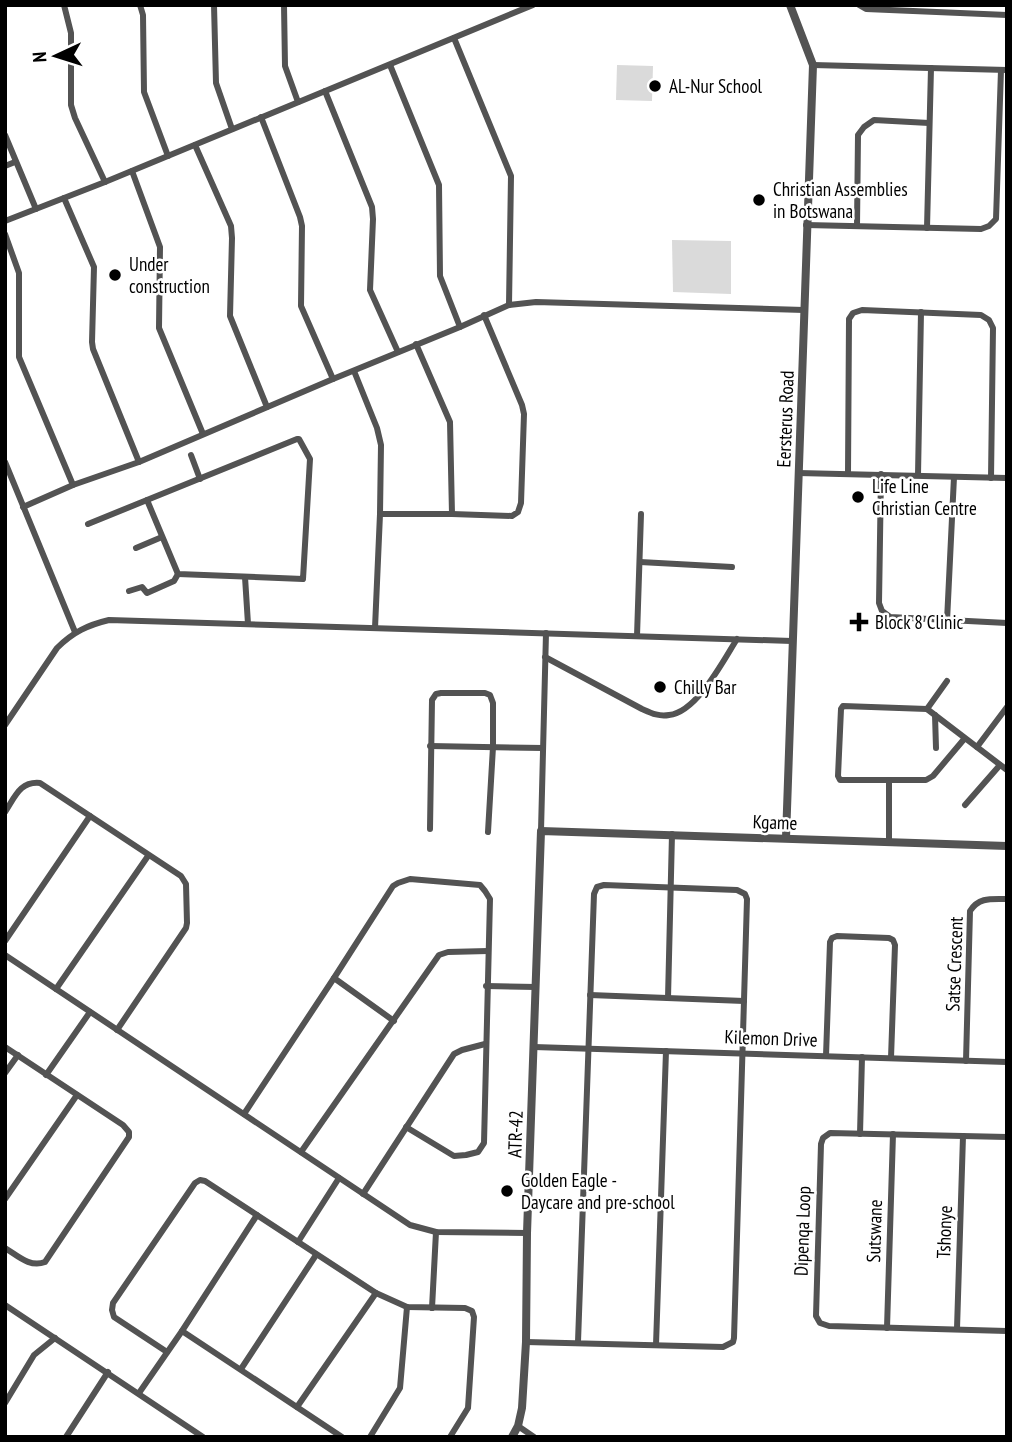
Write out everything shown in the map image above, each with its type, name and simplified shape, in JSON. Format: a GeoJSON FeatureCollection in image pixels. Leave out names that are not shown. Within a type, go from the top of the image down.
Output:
{"type":"FeatureCollection","features":[{"type":"Feature","properties":{"kind":"street"},"geometry":{"type":"LineString","coordinates":[[64,5],[71,33],[71,105],[105,182]]}},
{"type":"Feature","properties":{"kind":"street"},"geometry":{"type":"LineString","coordinates":[[139,5],[142,15],[144,92],[168,156]]}},
{"type":"Feature","properties":{"kind":"street"},"geometry":{"type":"LineString","coordinates":[[214,5],[216,83],[232,129]]}},
{"type":"Feature","properties":{"kind":"street"},"geometry":{"type":"LineString","coordinates":[[284,5],[286,69],[298,102]]}},
{"type":"Feature","properties":{"kind":"street"},"geometry":{"type":"LineString","coordinates":[[5,221],[533,5]]}},
{"type":"Feature","properties":{"kind":"street","name":"Eersterus Road"},"geometry":{"type":"LineString","coordinates":[[786,838],[813,65],[790,5]]}},
{"type":"Feature","properties":{"kind":"street"},"geometry":{"type":"LineString","coordinates":[[859,5],[866,9],[929,8],[1006,15],[1006,5]]}},
{"type":"Feature","properties":{"kind":"street"},"geometry":{"type":"LineString","coordinates":[[454,38],[511,176],[509,304]]}},
{"type":"Feature","properties":{"kind":"street"},"geometry":{"type":"LineString","coordinates":[[390,65],[439,185],[440,276],[460,327]]}},
{"type":"Feature","properties":{"kind":"street"},"geometry":{"type":"LineString","coordinates":[[806,225],[981,229],[989,226],[996,219],[1004,70],[813,65]]}},
{"type":"Feature","properties":{"kind":"street"},"geometry":{"type":"LineString","coordinates":[[927,228],[931,68]]}},
{"type":"Feature","properties":{"kind":"street"},"geometry":{"type":"LineString","coordinates":[[325,91],[372,207],[370,290],[398,352]]}},
{"type":"Feature","properties":{"kind":"street"},"geometry":{"type":"LineString","coordinates":[[261,117],[300,217],[302,306],[333,379]]}},
{"type":"Feature","properties":{"kind":"street"},"geometry":{"type":"LineString","coordinates":[[857,226],[858,135],[874,120],[929,123]]}},
{"type":"Feature","properties":{"kind":"street"},"geometry":{"type":"LineString","coordinates":[[5,135],[36,209]]}},
{"type":"Feature","properties":{"kind":"street"},"geometry":{"type":"LineString","coordinates":[[194,145],[231,226],[230,316],[267,407]]}},
{"type":"Feature","properties":{"kind":"street"},"geometry":{"type":"LineString","coordinates":[[5,166],[15,162]]}},
{"type":"Feature","properties":{"kind":"street"},"geometry":{"type":"LineString","coordinates":[[132,171],[160,247],[159,328],[203,434]]}},
{"type":"Feature","properties":{"kind":"street"},"geometry":{"type":"LineString","coordinates":[[64,198],[94,267],[93,349],[139,462]]}},
{"type":"Feature","properties":{"kind":"street"},"geometry":{"type":"LineString","coordinates":[[5,234],[19,273],[19,356],[73,485]]}},
{"type":"Feature","properties":{"kind":"street"},"geometry":{"type":"LineString","coordinates":[[23,507],[73,485],[139,462],[509,304],[536,302],[804,310]]}},
{"type":"Feature","properties":{"kind":"street"},"geometry":{"type":"LineString","coordinates":[[848,473],[849,319],[853,313],[862,310],[921,312],[981,315],[989,320],[993,328],[991,478]]}},
{"type":"Feature","properties":{"kind":"street"},"geometry":{"type":"LineString","coordinates":[[918,475],[921,312]]}},
{"type":"Feature","properties":{"kind":"street"},"geometry":{"type":"LineString","coordinates":[[380,514],[512,516],[518,512],[521,503],[525,423],[523,405],[484,315]]}},
{"type":"Feature","properties":{"kind":"street"},"geometry":{"type":"LineString","coordinates":[[416,344],[450,422],[452,514]]}},
{"type":"Feature","properties":{"kind":"street"},"geometry":{"type":"LineString","coordinates":[[354,371],[381,445],[375,628]]}},
{"type":"Feature","properties":{"kind":"street"},"geometry":{"type":"LineString","coordinates":[[88,524],[299,439],[309,456],[302,580],[178,575]]}},
{"type":"Feature","properties":{"kind":"street"},"geometry":{"type":"LineString","coordinates":[[191,455],[200,479]]}},
{"type":"Feature","properties":{"kind":"street"},"geometry":{"type":"LineString","coordinates":[[5,462],[75,632]]}},
{"type":"Feature","properties":{"kind":"street"},"geometry":{"type":"LineString","coordinates":[[799,473],[1007,478]]}},
{"type":"Feature","properties":{"kind":"street"},"geometry":{"type":"LineString","coordinates":[[881,474],[879,603],[882,611],[890,617],[1007,624]]}},
{"type":"Feature","properties":{"kind":"street"},"geometry":{"type":"LineString","coordinates":[[947,621],[954,477]]}},
{"type":"Feature","properties":{"kind":"street"},"geometry":{"type":"LineString","coordinates":[[147,500],[178,575]]}},
{"type":"Feature","properties":{"kind":"street"},"geometry":{"type":"LineString","coordinates":[[638,636],[641,514]]}},
{"type":"Feature","properties":{"kind":"street"},"geometry":{"type":"LineString","coordinates":[[136,548],[162,537]]}},
{"type":"Feature","properties":{"kind":"street"},"geometry":{"type":"LineString","coordinates":[[640,562],[732,567]]}},
{"type":"Feature","properties":{"kind":"street"},"geometry":{"type":"LineString","coordinates":[[129,591],[142,587],[147,593],[174,582],[178,575]]}},
{"type":"Feature","properties":{"kind":"street"},"geometry":{"type":"LineString","coordinates":[[245,578],[248,624]]}},
{"type":"Feature","properties":{"kind":"street"},"geometry":{"type":"LineString","coordinates":[[5,725],[57,648],[75,632],[109,620],[792,640]]}},
{"type":"Feature","properties":{"kind":"street"},"geometry":{"type":"LineString","coordinates":[[541,831],[546,633]]}},
{"type":"Feature","properties":{"kind":"street"},"geometry":{"type":"LineString","coordinates":[[545,657],[642,709],[657,715],[671,715],[684,710],[706,687],[737,639]]}},
{"type":"Feature","properties":{"kind":"street"},"geometry":{"type":"LineString","coordinates":[[927,709],[947,681]]}},
{"type":"Feature","properties":{"kind":"street"},"geometry":{"type":"LineString","coordinates":[[429,828],[432,700],[436,694],[441,693],[485,692],[491,695],[493,703],[488,832]]}},
{"type":"Feature","properties":{"kind":"street"},"geometry":{"type":"LineString","coordinates":[[965,738],[933,776],[926,780],[839,778],[841,707],[927,709],[1007,770]]}},
{"type":"Feature","properties":{"kind":"street"},"geometry":{"type":"LineString","coordinates":[[977,747],[1007,707]]}},
{"type":"Feature","properties":{"kind":"street"},"geometry":{"type":"LineString","coordinates":[[935,715],[936,748]]}},
{"type":"Feature","properties":{"kind":"street"},"geometry":{"type":"LineString","coordinates":[[430,746],[543,748]]}},
{"type":"Feature","properties":{"kind":"street"},"geometry":{"type":"LineString","coordinates":[[965,805],[1000,765]]}},
{"type":"Feature","properties":{"kind":"street"},"geometry":{"type":"LineString","coordinates":[[889,780],[889,842]]}},
{"type":"Feature","properties":{"kind":"street"},"geometry":{"type":"LineString","coordinates":[[5,812],[22,786],[31,782],[40,783],[184,880],[186,928],[117,1030]]}},
{"type":"Feature","properties":{"kind":"street"},"geometry":{"type":"LineString","coordinates":[[5,941],[90,816]]}},
{"type":"Feature","properties":{"kind":"street","name":"Kgame"},"geometry":{"type":"LineString","coordinates":[[541,831],[1007,846]]}},
{"type":"Feature","properties":{"kind":"street","name":"ATR-42"},"geometry":{"type":"LineString","coordinates":[[512,1437],[519,1426],[522,1408],[526,1342],[527,1233],[541,831]]}},
{"type":"Feature","properties":{"kind":"street"},"geometry":{"type":"LineString","coordinates":[[668,998],[672,834]]}},
{"type":"Feature","properties":{"kind":"street"},"geometry":{"type":"LineString","coordinates":[[56,989],[148,856]]}},
{"type":"Feature","properties":{"kind":"street"},"geometry":{"type":"LineString","coordinates":[[244,1114],[393,886],[410,879],[480,885],[490,899],[484,1143],[478,1152],[454,1156],[405,1127]]}},
{"type":"Feature","properties":{"kind":"street"},"geometry":{"type":"LineString","coordinates":[[526,1342],[723,1347],[729,1345],[734,1338],[747,899],[745,894],[737,890],[604,885],[597,887],[594,894],[578,1342]]}},
{"type":"Feature","properties":{"kind":"street","name":"Satse Crescent"},"geometry":{"type":"LineString","coordinates":[[967,1061],[970,911],[975,903],[984,899],[1007,899]]}},
{"type":"Feature","properties":{"kind":"street"},"geometry":{"type":"LineString","coordinates":[[826,1056],[830,942],[837,936],[893,940],[891,1058]]}},
{"type":"Feature","properties":{"kind":"street"},"geometry":{"type":"LineString","coordinates":[[301,1152],[439,955],[447,952],[488,951]]}},
{"type":"Feature","properties":{"kind":"street"},"geometry":{"type":"LineString","coordinates":[[5,955],[410,1226],[436,1232],[527,1233]]}},
{"type":"Feature","properties":{"kind":"street"},"geometry":{"type":"LineString","coordinates":[[334,978],[394,1021]]}},
{"type":"Feature","properties":{"kind":"street"},"geometry":{"type":"LineString","coordinates":[[486,986],[536,987]]}},
{"type":"Feature","properties":{"kind":"street"},"geometry":{"type":"LineString","coordinates":[[590,996],[744,1001]]}},
{"type":"Feature","properties":{"kind":"street"},"geometry":{"type":"LineString","coordinates":[[46,1075],[90,1012]]}},
{"type":"Feature","properties":{"kind":"street"},"geometry":{"type":"LineString","coordinates":[[363,1194],[454,1054],[485,1044]]}},
{"type":"Feature","properties":{"kind":"street"},"geometry":{"type":"LineString","coordinates":[[5,1047],[123,1125],[129,1132],[129,1137],[45,1262],[34,1265],[28,1263],[5,1248]]}},
{"type":"Feature","properties":{"kind":"street","name":"Kilemon Drive"},"geometry":{"type":"LineString","coordinates":[[534,1047],[1007,1062]]}},
{"type":"Feature","properties":{"kind":"street"},"geometry":{"type":"LineString","coordinates":[[656,1345],[666,1051]]}},
{"type":"Feature","properties":{"kind":"street"},"geometry":{"type":"LineString","coordinates":[[5,1073],[18,1055]]}},
{"type":"Feature","properties":{"kind":"street"},"geometry":{"type":"LineString","coordinates":[[860,1134],[862,1057]]}},
{"type":"Feature","properties":{"kind":"street"},"geometry":{"type":"LineString","coordinates":[[5,1199],[77,1096]]}},
{"type":"Feature","properties":{"kind":"street","name":"Dipenqa Loop"},"geometry":{"type":"LineString","coordinates":[[1007,1137],[830,1133],[823,1138],[816,1316],[820,1323],[829,1326],[1007,1331]]}},
{"type":"Feature","properties":{"kind":"street","name":"Sutswane"},"geometry":{"type":"LineString","coordinates":[[887,1328],[893,1134]]}},
{"type":"Feature","properties":{"kind":"street","name":"Tshonye"},"geometry":{"type":"LineString","coordinates":[[957,1329],[963,1136]]}},
{"type":"Feature","properties":{"kind":"street"},"geometry":{"type":"LineString","coordinates":[[298,1242],[339,1178]]}},
{"type":"Feature","properties":{"kind":"street"},"geometry":{"type":"LineString","coordinates":[[167,1352],[114,1317],[113,1303],[197,1182],[205,1181],[376,1293],[407,1307],[465,1308],[472,1311],[474,1317],[468,1408],[450,1437]]}},
{"type":"Feature","properties":{"kind":"street"},"geometry":{"type":"LineString","coordinates":[[139,1393],[257,1215]]}},
{"type":"Feature","properties":{"kind":"street"},"geometry":{"type":"LineString","coordinates":[[432,1308],[436,1232]]}},
{"type":"Feature","properties":{"kind":"street"},"geometry":{"type":"LineString","coordinates":[[241,1369],[316,1255]]}},
{"type":"Feature","properties":{"kind":"street"},"geometry":{"type":"LineString","coordinates":[[297,1407],[376,1293]]}},
{"type":"Feature","properties":{"kind":"street"},"geometry":{"type":"LineString","coordinates":[[5,1305],[203,1437]]}},
{"type":"Feature","properties":{"kind":"street"},"geometry":{"type":"LineString","coordinates":[[370,1437],[400,1388],[407,1307]]}},
{"type":"Feature","properties":{"kind":"street"},"geometry":{"type":"LineString","coordinates":[[182,1331],[342,1437]]}},
{"type":"Feature","properties":{"kind":"street"},"geometry":{"type":"LineString","coordinates":[[5,1403],[34,1355],[55,1338]]}},
{"type":"Feature","properties":{"kind":"street"},"geometry":{"type":"LineString","coordinates":[[66,1437],[108,1373]]}},
{"type":"Feature","properties":{"kind":"street"},"geometry":{"type":"LineString","coordinates":[[519,1426],[534,1437]]}},
{"type":"Feature","properties":{"kind":"shaded area"},"geometry":{"type":"Polygon","coordinates":[[[617,65],[653,66],[652,101],[616,100],[617,65]]]}},
{"type":"Feature","properties":{"kind":"shaded area"},"geometry":{"type":"Polygon","coordinates":[[[672,240],[731,241],[731,294],[673,292],[672,240]]]}},
{"type":"Feature","properties":{"kind":"place","name":"AL-Nur School"},"geometry":{"type":"Point","coordinates":[655,86]}},
{"type":"Feature","properties":{"kind":"place","name":"Christian Assemblies in Botswana"},"geometry":{"type":"Point","coordinates":[759,200]}},
{"type":"Feature","properties":{"kind":"place","name":"Under construction"},"geometry":{"type":"Point","coordinates":[115,275]}},
{"type":"Feature","properties":{"kind":"place","name":"Life Line Christian Centre"},"geometry":{"type":"Point","coordinates":[858,497]}},
{"type":"Feature","properties":{"kind":"place","name":"Block 8 Clinic"},"geometry":{"type":"Point","coordinates":[859,622]}},
{"type":"Feature","properties":{"kind":"place","name":"Chilly Bar"},"geometry":{"type":"Point","coordinates":[660,687]}},
{"type":"Feature","properties":{"kind":"place","name":"Golden Eagle - Daycare and pre-school"},"geometry":{"type":"Point","coordinates":[507,1191]}}]}
